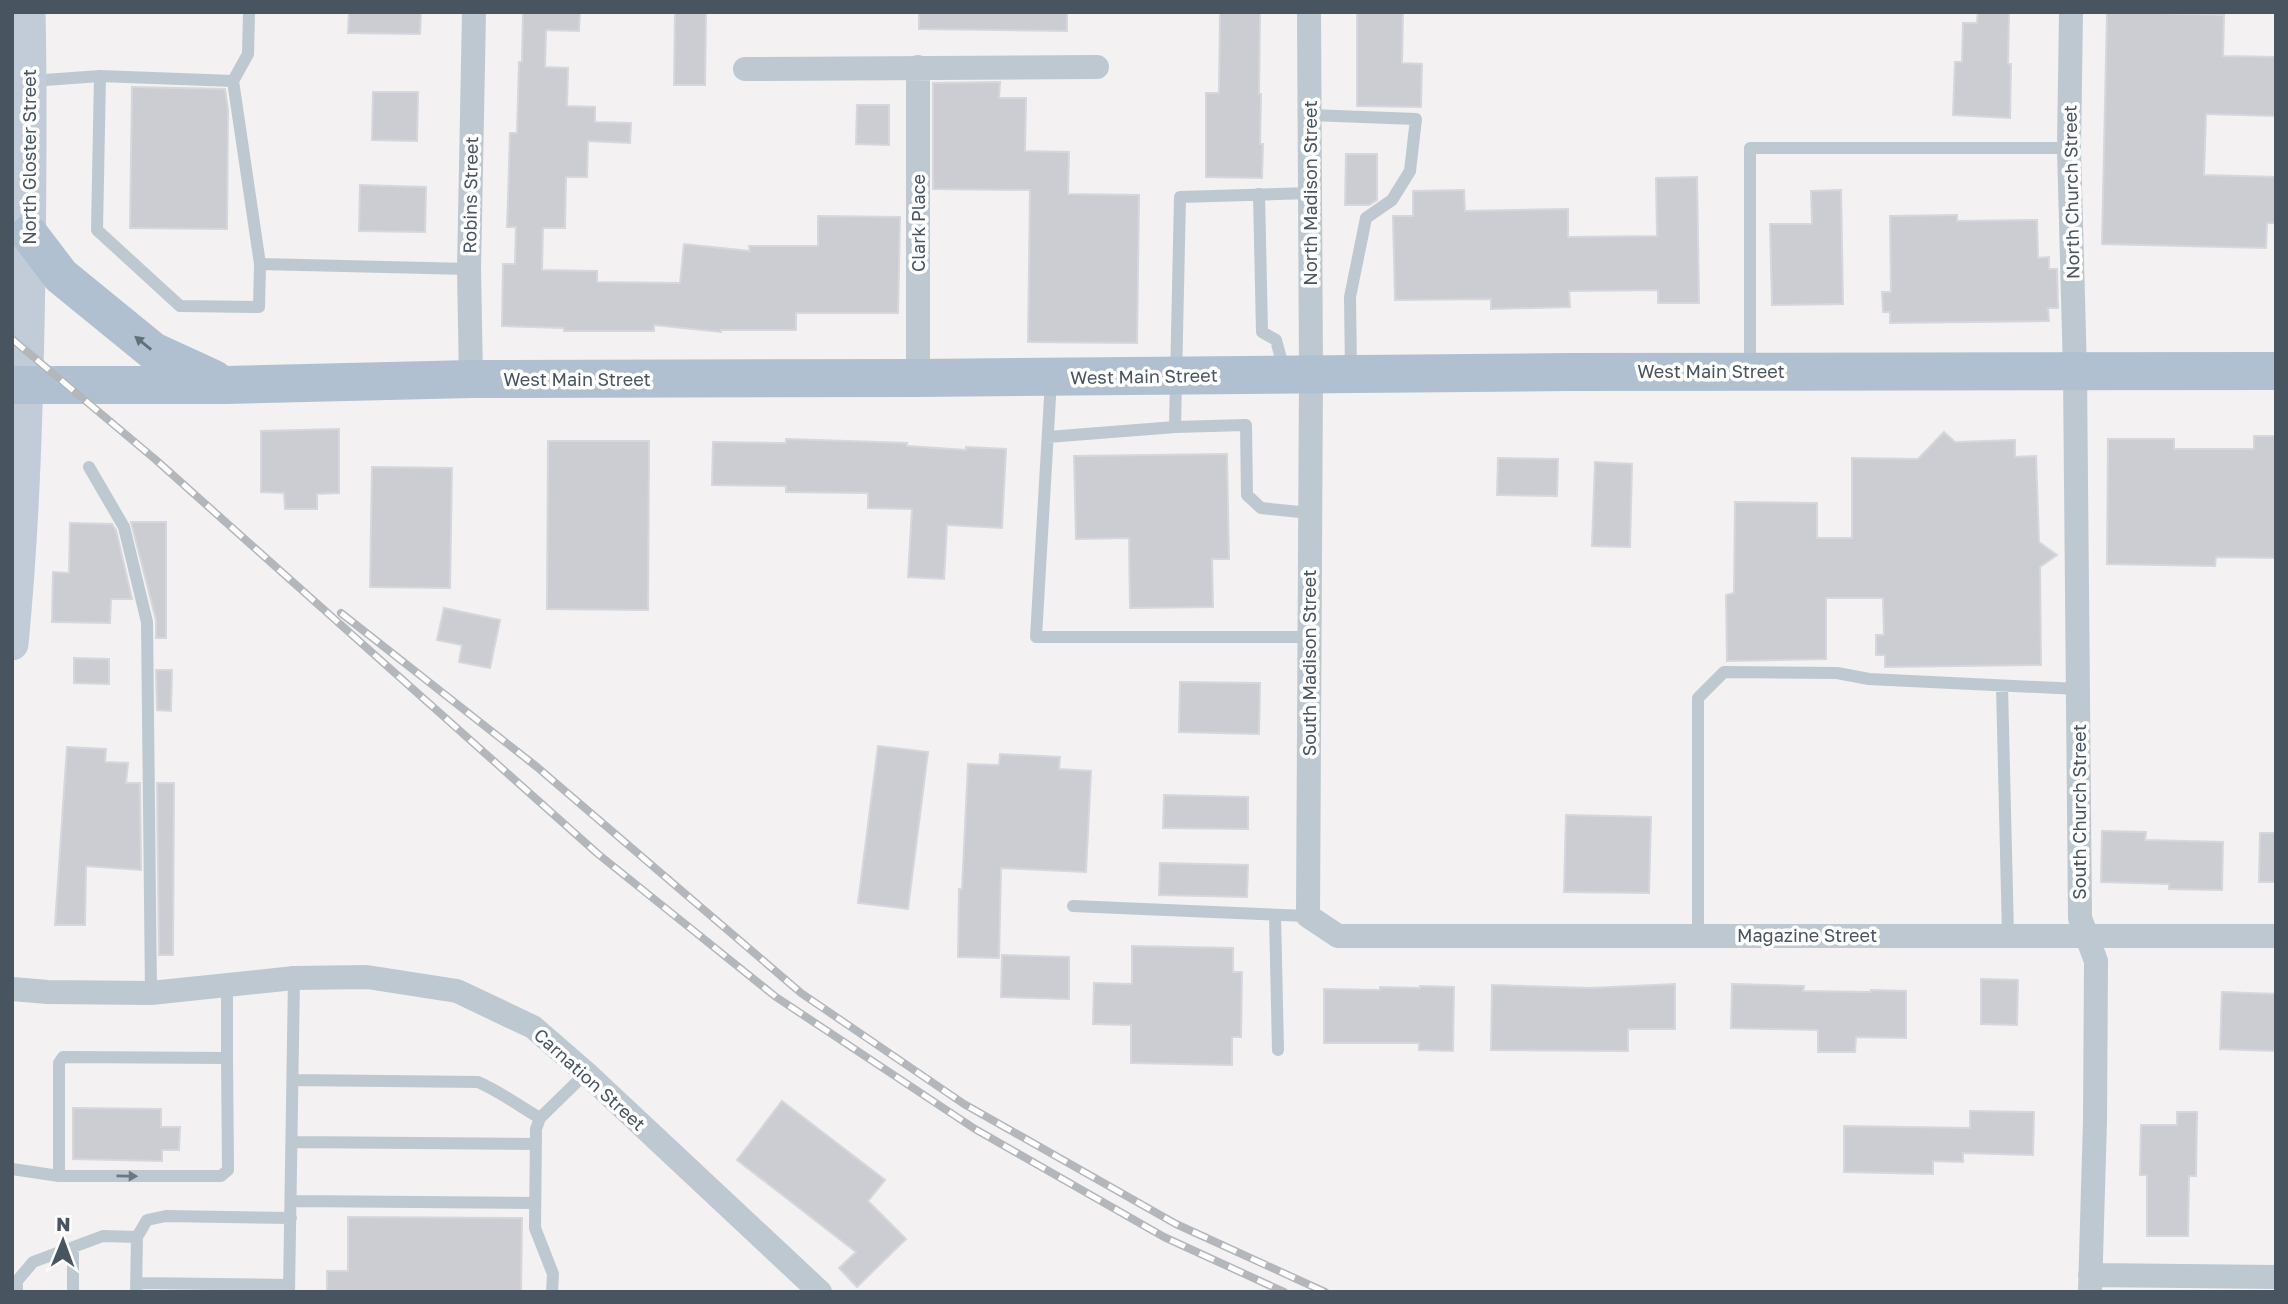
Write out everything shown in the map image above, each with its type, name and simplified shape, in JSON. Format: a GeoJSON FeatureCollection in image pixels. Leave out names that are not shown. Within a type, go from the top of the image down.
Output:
{"type":"FeatureCollection","features":[{"type":"Feature","properties":{"kind":"main road","name":"North Gloster Street"},"geometry":{"type":"LineString","coordinates":[[12,643],[20,385],[29,234],[29,12]]}},
{"type":"Feature","properties":{"kind":"main road"},"geometry":{"type":"LineString","coordinates":[[29,234],[61,276],[153,351],[226,385]]}},
{"type":"Feature","properties":{"kind":"main road","name":"West Main Street"},"geometry":{"type":"LineString","coordinates":[[20,385],[1750,370],[2276,371]]}},
{"type":"Feature","properties":{"kind":"street","name":"Robins Street"},"geometry":{"type":"LineString","coordinates":[[471,379],[469,269],[474,12]]}},
{"type":"Feature","properties":{"kind":"street","name":"North Madison Street"},"geometry":{"type":"LineString","coordinates":[[1298,374],[1310,193],[1309,12]]}},
{"type":"Feature","properties":{"kind":"street","name":"North Church Street"},"geometry":{"type":"LineString","coordinates":[[2071,12],[2069,148],[2075,372]]}},
{"type":"Feature","properties":{"kind":"street"},"geometry":{"type":"LineString","coordinates":[[745,69],[1097,67]]}},
{"type":"Feature","properties":{"kind":"street","name":"Clark Place"},"geometry":{"type":"LineString","coordinates":[[918,68],[918,379]]}},
{"type":"Feature","properties":{"kind":"street","name":"South Church Street"},"geometry":{"type":"LineString","coordinates":[[2075,372],[2080,918],[2096,961],[2090,1283]]}},
{"type":"Feature","properties":{"kind":"street","name":"South Madison Street"},"geometry":{"type":"LineString","coordinates":[[1298,374],[1310,513],[1308,916]]}},
{"type":"Feature","properties":{"kind":"street","name":"Magazine Street"},"geometry":{"type":"LineString","coordinates":[[1308,916],[1338,936],[2276,936]]}},
{"type":"Feature","properties":{"kind":"street","name":"Carnation Street"},"geometry":{"type":"LineString","coordinates":[[12,989],[151,993],[295,978],[367,977],[457,991],[533,1027],[586,1073],[820,1292]]}},
{"type":"Feature","properties":{"kind":"street"},"geometry":{"type":"LineString","coordinates":[[2090,1283],[2276,1277]]}},
{"type":"Feature","properties":{"kind":"lane"},"geometry":{"type":"LineString","coordinates":[[100,76],[97,230],[180,306],[259,307],[260,264],[233,80],[248,54],[249,12]]}},
{"type":"Feature","properties":{"kind":"lane"},"geometry":{"type":"LineString","coordinates":[[31,81],[100,76],[233,80]]}},
{"type":"Feature","properties":{"kind":"lane"},"geometry":{"type":"LineString","coordinates":[[1310,115],[1416,120],[1410,171],[1392,200],[1366,218],[1350,297],[1351,373]]}},
{"type":"Feature","properties":{"kind":"lane"},"geometry":{"type":"LineString","coordinates":[[1750,370],[1750,148],[2069,148]]}},
{"type":"Feature","properties":{"kind":"lane"},"geometry":{"type":"LineString","coordinates":[[1175,427],[1180,197],[1310,193]]}},
{"type":"Feature","properties":{"kind":"lane"},"geometry":{"type":"LineString","coordinates":[[1259,194],[1262,332],[1276,340],[1298,374]]}},
{"type":"Feature","properties":{"kind":"lane"},"geometry":{"type":"LineString","coordinates":[[260,264],[469,269]]}},
{"type":"Feature","properties":{"kind":"lane"},"geometry":{"type":"LineString","coordinates":[[1051,377],[1036,637],[1310,637]]}},
{"type":"Feature","properties":{"kind":"lane"},"geometry":{"type":"LineString","coordinates":[[1048,436],[1246,425],[1247,495],[1261,509],[1310,513]]}},
{"type":"Feature","properties":{"kind":"lane"},"geometry":{"type":"LineString","coordinates":[[89,467],[124,527],[147,622],[151,993]]}},
{"type":"Feature","properties":{"kind":"lane"},"geometry":{"type":"LineString","coordinates":[[1698,935],[1698,698],[1724,672],[1837,673],[1869,679],[2078,689]]}},
{"type":"Feature","properties":{"kind":"lane"},"geometry":{"type":"LineString","coordinates":[[2002,685],[2008,935]]}},
{"type":"Feature","properties":{"kind":"lane"},"geometry":{"type":"LineString","coordinates":[[1073,906],[1308,916]]}},
{"type":"Feature","properties":{"kind":"lane"},"geometry":{"type":"LineString","coordinates":[[1275,915],[1278,1050]]}},
{"type":"Feature","properties":{"kind":"lane"},"geometry":{"type":"LineString","coordinates":[[291,1218],[166,1216],[147,1220],[137,1237],[137,1287],[289,1288],[292,1201],[295,978]]}},
{"type":"Feature","properties":{"kind":"lane"},"geometry":{"type":"LineString","coordinates":[[12,1169],[59,1176],[221,1176],[228,1170],[227,985]]}},
{"type":"Feature","properties":{"kind":"lane"},"geometry":{"type":"LineString","coordinates":[[59,1176],[59,1063],[63,1057],[228,1058]]}},
{"type":"Feature","properties":{"kind":"lane"},"geometry":{"type":"LineString","coordinates":[[552,1292],[553,1274],[535,1228],[536,1129],[540,1118],[586,1073]]}},
{"type":"Feature","properties":{"kind":"lane"},"geometry":{"type":"LineString","coordinates":[[293,1080],[478,1083],[499,1091],[540,1118]]}},
{"type":"Feature","properties":{"kind":"lane"},"geometry":{"type":"LineString","coordinates":[[292,1142],[536,1144]]}},
{"type":"Feature","properties":{"kind":"lane"},"geometry":{"type":"LineString","coordinates":[[292,1201],[535,1203]]}},
{"type":"Feature","properties":{"kind":"lane"},"geometry":{"type":"LineString","coordinates":[[17,1292],[17,1281],[33,1262],[103,1236],[137,1237]]}},
{"type":"Feature","properties":{"kind":"lane"},"geometry":{"type":"LineString","coordinates":[[73,1248],[73,1292]]}},
{"type":"Feature","properties":{"kind":"building"},"geometry":{"type":"Polygon","coordinates":[[[349,12],[421,12],[420,34],[348,33],[349,12]]]}},
{"type":"Feature","properties":{"kind":"building"},"geometry":{"type":"Polygon","coordinates":[[[523,12],[580,12],[579,31],[546,30],[545,67],[568,68],[567,106],[595,107],[595,122],[631,123],[630,143],[588,141],[587,177],[566,177],[565,228],[543,228],[542,270],[597,271],[597,282],[680,283],[684,244],[750,251],[749,246],[818,246],[818,216],[900,217],[898,313],[796,313],[796,330],[721,332],[654,325],[654,331],[564,331],[564,328],[502,326],[503,264],[515,264],[516,227],[507,227],[510,133],[517,133],[523,12]]]}},
{"type":"Feature","properties":{"kind":"building"},"geometry":{"type":"Polygon","coordinates":[[[675,12],[706,12],[705,85],[674,85],[675,12]]]}},
{"type":"Feature","properties":{"kind":"building"},"geometry":{"type":"Polygon","coordinates":[[[919,12],[1067,12],[1067,31],[919,29],[919,12]]]}},
{"type":"Feature","properties":{"kind":"building"},"geometry":{"type":"Polygon","coordinates":[[[1220,12],[1260,12],[1262,178],[1206,177],[1206,93],[1219,93],[1220,12]]]}},
{"type":"Feature","properties":{"kind":"building"},"geometry":{"type":"Polygon","coordinates":[[[1357,12],[1403,12],[1402,63],[1422,64],[1421,107],[1357,106],[1357,12]]]}},
{"type":"Feature","properties":{"kind":"building"},"geometry":{"type":"Polygon","coordinates":[[[1978,12],[2009,12],[2010,118],[1953,115],[1955,62],[1962,62],[1963,23],[1977,23],[1978,12]]]}},
{"type":"Feature","properties":{"kind":"building"},"geometry":{"type":"Polygon","coordinates":[[[2107,12],[2224,15],[2223,56],[2276,57],[2276,116],[2206,114],[2204,175],[2276,177],[2276,223],[2267,223],[2266,248],[2102,244],[2107,12]]]}},
{"type":"Feature","properties":{"kind":"building"},"geometry":{"type":"Polygon","coordinates":[[[1000,82],[999,98],[1026,98],[1025,151],[1069,152],[1068,194],[1139,195],[1137,343],[1028,342],[1030,190],[933,189],[933,83],[1000,82]]]}},
{"type":"Feature","properties":{"kind":"building"},"geometry":{"type":"Polygon","coordinates":[[[132,87],[225,89],[228,110],[227,229],[130,228],[132,87]]]}},
{"type":"Feature","properties":{"kind":"building"},"geometry":{"type":"Polygon","coordinates":[[[373,92],[418,92],[417,141],[372,140],[373,92]]]}},
{"type":"Feature","properties":{"kind":"building"},"geometry":{"type":"Polygon","coordinates":[[[857,105],[889,105],[889,145],[856,144],[857,105]]]}},
{"type":"Feature","properties":{"kind":"building"},"geometry":{"type":"Polygon","coordinates":[[[1346,154],[1377,154],[1377,200],[1369,205],[1345,205],[1346,154]]]}},
{"type":"Feature","properties":{"kind":"building"},"geometry":{"type":"Polygon","coordinates":[[[1697,177],[1699,303],[1658,303],[1658,290],[1569,291],[1570,307],[1491,309],[1491,299],[1395,300],[1393,216],[1413,216],[1413,191],[1464,190],[1465,211],[1568,209],[1568,237],[1657,236],[1656,178],[1697,177]]]}},
{"type":"Feature","properties":{"kind":"building"},"geometry":{"type":"Polygon","coordinates":[[[360,185],[426,187],[425,232],[359,231],[360,185]]]}},
{"type":"Feature","properties":{"kind":"building"},"geometry":{"type":"Polygon","coordinates":[[[1841,190],[1843,304],[1772,305],[1770,224],[1812,224],[1811,191],[1841,190]]]}},
{"type":"Feature","properties":{"kind":"building"},"geometry":{"type":"Polygon","coordinates":[[[1957,215],[1957,221],[2037,220],[2038,258],[2049,257],[2049,269],[2057,269],[2058,308],[2048,308],[2049,321],[1890,323],[1890,312],[1883,312],[1882,292],[1891,292],[1890,216],[1957,215]]]}},
{"type":"Feature","properties":{"kind":"building"},"geometry":{"type":"Polygon","coordinates":[[[339,429],[339,493],[317,494],[317,509],[285,509],[284,493],[261,492],[261,431],[339,429]]]}},
{"type":"Feature","properties":{"kind":"building"},"geometry":{"type":"Polygon","coordinates":[[[1944,432],[1955,442],[2015,440],[2015,457],[2036,456],[2039,542],[2057,555],[2040,567],[2041,665],[1885,667],[1885,655],[1876,655],[1876,635],[1884,635],[1883,598],[1826,598],[1826,659],[1727,661],[1726,595],[1734,593],[1735,502],[1817,503],[1817,538],[1852,538],[1852,458],[1918,459],[1944,432]]]}},
{"type":"Feature","properties":{"kind":"building"},"geometry":{"type":"Polygon","coordinates":[[[2254,436],[2276,436],[2276,558],[2216,557],[2215,566],[2107,564],[2108,439],[2174,439],[2174,449],[2254,449],[2254,436]]]}},
{"type":"Feature","properties":{"kind":"building"},"geometry":{"type":"Polygon","coordinates":[[[786,439],[907,443],[907,446],[966,450],[966,447],[1006,449],[1002,528],[947,525],[944,579],[908,577],[912,509],[868,508],[868,493],[786,492],[786,486],[712,485],[713,442],[786,443],[786,439]]]}},
{"type":"Feature","properties":{"kind":"building"},"geometry":{"type":"Polygon","coordinates":[[[548,441],[649,441],[648,610],[547,609],[548,441]]]}},
{"type":"Feature","properties":{"kind":"building"},"geometry":{"type":"Polygon","coordinates":[[[1227,454],[1229,559],[1212,559],[1213,607],[1130,608],[1129,538],[1076,539],[1074,456],[1227,454]]]}},
{"type":"Feature","properties":{"kind":"building"},"geometry":{"type":"Polygon","coordinates":[[[1498,458],[1558,459],[1557,496],[1497,495],[1498,458]]]}},
{"type":"Feature","properties":{"kind":"building"},"geometry":{"type":"Polygon","coordinates":[[[1595,462],[1632,464],[1630,547],[1592,546],[1595,462]]]}},
{"type":"Feature","properties":{"kind":"building"},"geometry":{"type":"Polygon","coordinates":[[[372,467],[452,468],[450,588],[370,587],[372,467]]]}},
{"type":"Feature","properties":{"kind":"building"},"geometry":{"type":"Polygon","coordinates":[[[131,522],[166,522],[166,638],[156,638],[156,620],[131,522]]]}},
{"type":"Feature","properties":{"kind":"building"},"geometry":{"type":"Polygon","coordinates":[[[70,523],[112,524],[116,530],[132,599],[111,599],[110,623],[52,622],[53,572],[69,573],[70,523]]]}},
{"type":"Feature","properties":{"kind":"building"},"geometry":{"type":"Polygon","coordinates":[[[444,608],[500,620],[490,668],[459,662],[462,645],[437,640],[444,608]]]}},
{"type":"Feature","properties":{"kind":"building"},"geometry":{"type":"Polygon","coordinates":[[[74,658],[109,659],[109,684],[74,683],[74,658]]]}},
{"type":"Feature","properties":{"kind":"building"},"geometry":{"type":"Polygon","coordinates":[[[156,670],[172,670],[171,711],[157,710],[156,670]]]}},
{"type":"Feature","properties":{"kind":"building"},"geometry":{"type":"Polygon","coordinates":[[[1180,682],[1260,683],[1259,734],[1179,732],[1180,682]]]}},
{"type":"Feature","properties":{"kind":"building"},"geometry":{"type":"Polygon","coordinates":[[[878,746],[928,752],[908,909],[858,903],[878,746]]]}},
{"type":"Feature","properties":{"kind":"building"},"geometry":{"type":"Polygon","coordinates":[[[67,747],[106,749],[105,762],[128,763],[126,783],[140,783],[141,870],[86,866],[85,925],[55,925],[67,747]]]}},
{"type":"Feature","properties":{"kind":"building"},"geometry":{"type":"Polygon","coordinates":[[[1000,754],[1060,757],[1059,769],[1091,771],[1086,872],[1001,868],[999,958],[958,957],[959,889],[962,889],[968,764],[999,765],[1000,754]]]}},
{"type":"Feature","properties":{"kind":"building"},"geometry":{"type":"Polygon","coordinates":[[[157,783],[174,783],[173,955],[159,955],[157,783]]]}},
{"type":"Feature","properties":{"kind":"building"},"geometry":{"type":"Polygon","coordinates":[[[1164,795],[1248,797],[1248,829],[1163,828],[1164,795]]]}},
{"type":"Feature","properties":{"kind":"building"},"geometry":{"type":"Polygon","coordinates":[[[1566,815],[1651,817],[1649,893],[1564,892],[1566,815]]]}},
{"type":"Feature","properties":{"kind":"building"},"geometry":{"type":"Polygon","coordinates":[[[2102,831],[2146,832],[2145,840],[2223,842],[2222,890],[2169,889],[2169,884],[2101,882],[2102,831]]]}},
{"type":"Feature","properties":{"kind":"building"},"geometry":{"type":"Polygon","coordinates":[[[2260,833],[2276,833],[2276,882],[2259,882],[2260,833]]]}},
{"type":"Feature","properties":{"kind":"building"},"geometry":{"type":"Polygon","coordinates":[[[1160,863],[1248,865],[1247,897],[1159,895],[1160,863]]]}},
{"type":"Feature","properties":{"kind":"building"},"geometry":{"type":"Polygon","coordinates":[[[1132,946],[1233,948],[1233,972],[1242,972],[1241,1037],[1232,1037],[1232,1065],[1131,1063],[1131,1025],[1093,1024],[1094,983],[1132,984],[1132,946]]]}},
{"type":"Feature","properties":{"kind":"building"},"geometry":{"type":"Polygon","coordinates":[[[1002,955],[1069,957],[1069,999],[1001,997],[1002,955]]]}},
{"type":"Feature","properties":{"kind":"building"},"geometry":{"type":"Polygon","coordinates":[[[1981,979],[2018,980],[2017,1025],[1981,1024],[1981,979]]]}},
{"type":"Feature","properties":{"kind":"building"},"geometry":{"type":"Polygon","coordinates":[[[1675,984],[1675,1029],[1628,1029],[1628,1051],[1491,1050],[1492,985],[1590,988],[1675,984]]]}},
{"type":"Feature","properties":{"kind":"building"},"geometry":{"type":"Polygon","coordinates":[[[1732,984],[1804,986],[1803,991],[1906,991],[1906,1038],[1856,1037],[1855,1052],[1818,1052],[1818,1030],[1731,1028],[1732,984]]]}},
{"type":"Feature","properties":{"kind":"building"},"geometry":{"type":"Polygon","coordinates":[[[1380,987],[1454,987],[1453,1051],[1419,1050],[1419,1043],[1324,1043],[1324,989],[1380,990],[1380,987]]]}},
{"type":"Feature","properties":{"kind":"building"},"geometry":{"type":"Polygon","coordinates":[[[2222,992],[2276,994],[2276,1051],[2220,1049],[2222,992]]]}},
{"type":"Feature","properties":{"kind":"building"},"geometry":{"type":"Polygon","coordinates":[[[782,1101],[885,1180],[868,1201],[906,1239],[857,1287],[839,1268],[856,1252],[737,1160],[782,1101]]]}},
{"type":"Feature","properties":{"kind":"building"},"geometry":{"type":"Polygon","coordinates":[[[73,1108],[161,1109],[161,1127],[180,1127],[179,1150],[162,1150],[162,1161],[73,1159],[73,1108]]]}},
{"type":"Feature","properties":{"kind":"building"},"geometry":{"type":"Polygon","coordinates":[[[1970,1111],[2034,1112],[2033,1155],[1963,1153],[1963,1162],[1933,1161],[1933,1174],[1844,1172],[1844,1126],[1970,1128],[1970,1111]]]}},
{"type":"Feature","properties":{"kind":"building"},"geometry":{"type":"Polygon","coordinates":[[[2177,1112],[2197,1112],[2196,1176],[2189,1176],[2188,1236],[2147,1236],[2147,1175],[2140,1175],[2141,1125],[2177,1125],[2177,1112]]]}},
{"type":"Feature","properties":{"kind":"building"},"geometry":{"type":"Polygon","coordinates":[[[348,1217],[522,1218],[521,1292],[327,1292],[327,1271],[348,1271],[348,1217]]]}},
{"type":"Feature","properties":{"kind":"railway"},"geometry":{"type":"LineString","coordinates":[[12,339],[156,460],[598,854],[776,997],[975,1129],[1164,1237],[1284,1292]]}},
{"type":"Feature","properties":{"kind":"railway"},"geometry":{"type":"LineString","coordinates":[[341,613],[537,767],[801,993],[964,1104],[1176,1224],[1325,1292]]}}]}
